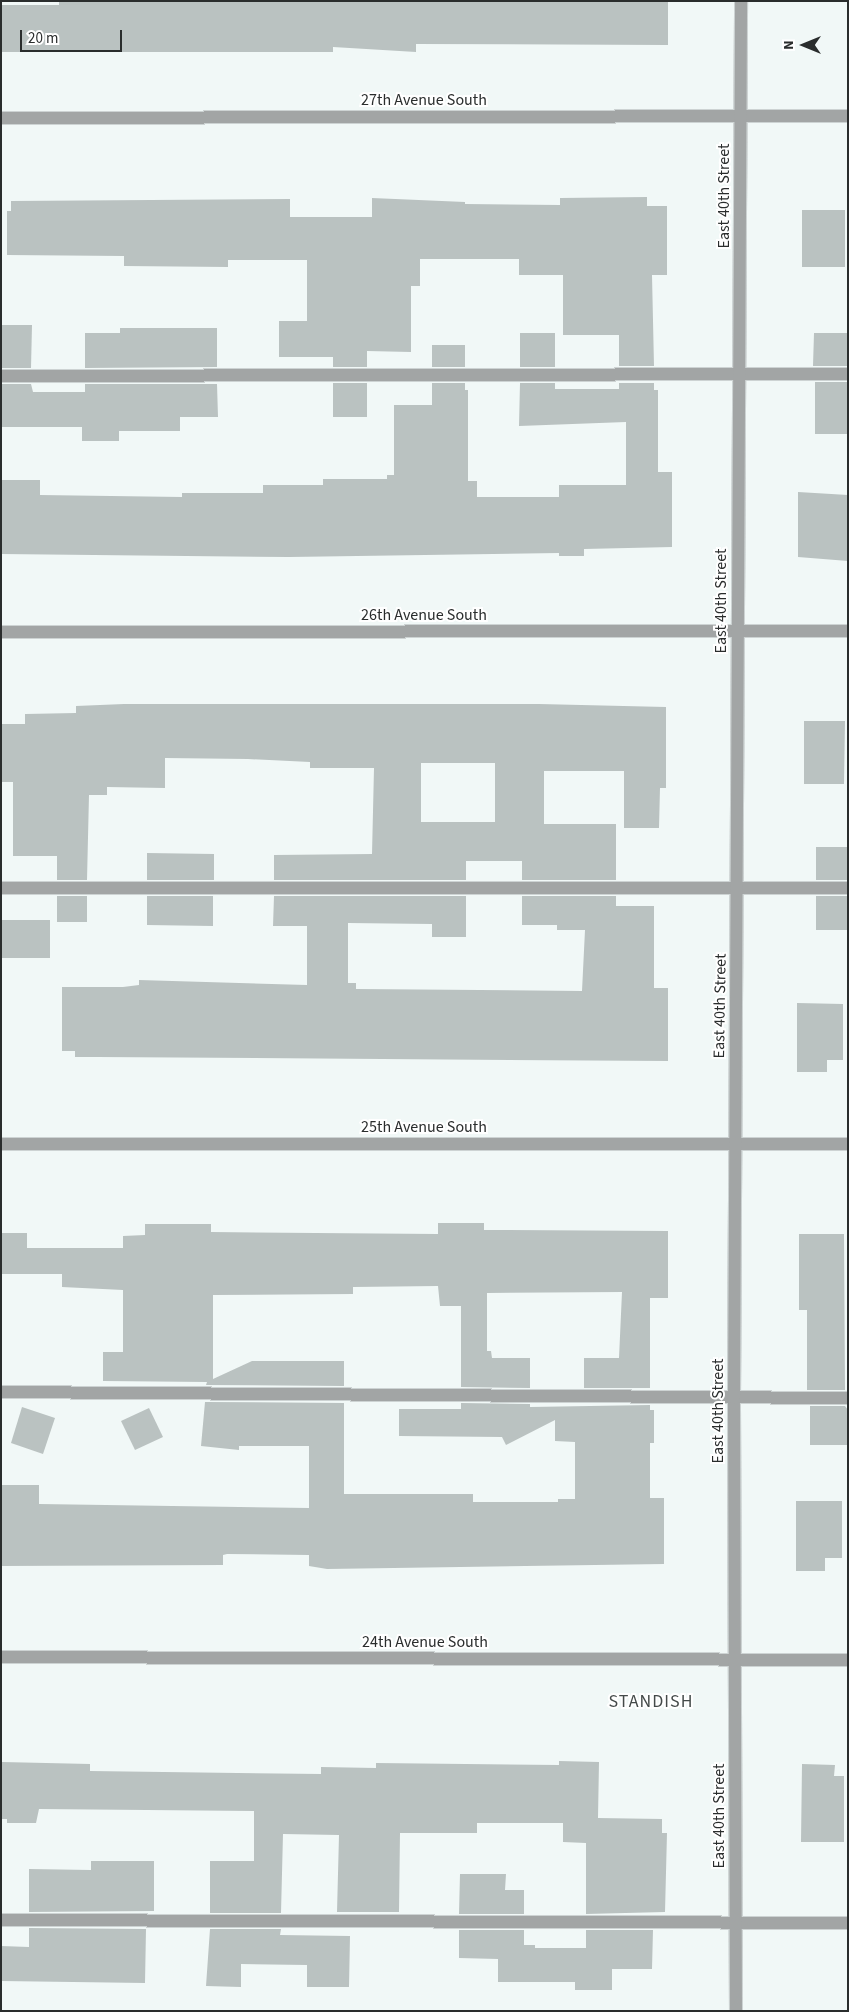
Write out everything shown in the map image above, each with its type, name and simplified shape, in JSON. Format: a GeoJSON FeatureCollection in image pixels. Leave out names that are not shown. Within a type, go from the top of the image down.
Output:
{"type":"FeatureCollection","features":[{"type":"Feature","properties":{"kind":"street","name":"East 40th Street"},"geometry":{"type":"LineString","coordinates":[[736,2011],[734,1398],[741,1]]}},
{"type":"Feature","properties":{"kind":"street","name":"27th Avenue South"},"geometry":{"type":"LineString","coordinates":[[1,118],[848,116]]}},
{"type":"Feature","properties":{"kind":"street"},"geometry":{"type":"LineString","coordinates":[[1,376],[848,374]]}},
{"type":"Feature","properties":{"kind":"street","name":"26th Avenue South"},"geometry":{"type":"LineString","coordinates":[[1,632],[848,631]]}},
{"type":"Feature","properties":{"kind":"street"},"geometry":{"type":"LineString","coordinates":[[1,888],[848,888]]}},
{"type":"Feature","properties":{"kind":"street","name":"25th Avenue South"},"geometry":{"type":"LineString","coordinates":[[1,1144],[848,1144]]}},
{"type":"Feature","properties":{"kind":"street"},"geometry":{"type":"LineString","coordinates":[[1,1392],[848,1398]]}},
{"type":"Feature","properties":{"kind":"street","name":"24th Avenue South"},"geometry":{"type":"LineString","coordinates":[[1,1657],[848,1660]]}},
{"type":"Feature","properties":{"kind":"street"},"geometry":{"type":"LineString","coordinates":[[1,1920],[848,1923]]}},
{"type":"Feature","properties":{"kind":"building"},"geometry":{"type":"Polygon","coordinates":[[[59,1],[668,1],[668,45],[416,44],[416,52],[333,47],[333,52],[1,52],[1,5],[59,5],[59,1]]]}},
{"type":"Feature","properties":{"kind":"building"},"geometry":{"type":"Polygon","coordinates":[[[647,197],[647,206],[667,206],[667,275],[652,275],[654,366],[619,366],[619,335],[563,335],[563,275],[519,275],[519,259],[420,259],[420,286],[411,286],[411,352],[367,351],[367,367],[333,367],[333,357],[279,357],[279,321],[307,321],[307,260],[228,260],[228,267],[124,266],[124,256],[7,255],[7,211],[11,211],[11,201],[290,199],[290,217],[372,217],[372,198],[465,202],[465,204],[560,205],[560,198],[647,197]]]}},
{"type":"Feature","properties":{"kind":"building"},"geometry":{"type":"Polygon","coordinates":[[[802,210],[845,210],[845,267],[802,267],[802,210]]]}},
{"type":"Feature","properties":{"kind":"building"},"geometry":{"type":"Polygon","coordinates":[[[1,325],[32,325],[31,368],[1,368],[1,325]]]}},
{"type":"Feature","properties":{"kind":"building"},"geometry":{"type":"Polygon","coordinates":[[[120,328],[217,328],[217,367],[85,368],[85,333],[120,333],[120,328]]]}},
{"type":"Feature","properties":{"kind":"building"},"geometry":{"type":"Polygon","coordinates":[[[520,333],[555,333],[555,367],[520,367],[520,333]]]}},
{"type":"Feature","properties":{"kind":"building"},"geometry":{"type":"Polygon","coordinates":[[[814,333],[848,333],[848,366],[813,366],[814,333]]]}},
{"type":"Feature","properties":{"kind":"building"},"geometry":{"type":"Polygon","coordinates":[[[432,345],[465,345],[465,367],[432,367],[432,345]]]}},
{"type":"Feature","properties":{"kind":"building"},"geometry":{"type":"Polygon","coordinates":[[[815,382],[848,382],[848,434],[815,434],[815,382]]]}},
{"type":"Feature","properties":{"kind":"building"},"geometry":{"type":"Polygon","coordinates":[[[333,383],[367,383],[367,417],[333,417],[333,383]]]}},
{"type":"Feature","properties":{"kind":"building"},"geometry":{"type":"Polygon","coordinates":[[[432,383],[465,383],[465,390],[468,390],[468,481],[477,481],[477,497],[559,497],[559,485],[626,485],[626,422],[519,426],[520,383],[555,383],[555,389],[619,389],[619,383],[654,383],[654,390],[658,390],[658,472],[672,472],[672,547],[584,549],[584,556],[559,556],[559,553],[289,557],[1,554],[1,480],[40,480],[40,495],[182,497],[182,493],[263,493],[263,485],[323,485],[323,479],[387,479],[387,475],[394,475],[394,405],[432,405],[432,383]]]}},
{"type":"Feature","properties":{"kind":"building"},"geometry":{"type":"Polygon","coordinates":[[[1,384],[31,384],[33,392],[85,392],[85,384],[217,384],[218,417],[180,417],[180,431],[119,431],[119,441],[82,441],[82,427],[1,427],[1,384]]]}},
{"type":"Feature","properties":{"kind":"building"},"geometry":{"type":"Polygon","coordinates":[[[798,492],[848,495],[848,561],[798,557],[798,492]]]}},
{"type":"Feature","properties":{"kind":"building"},"geometry":{"type":"Polygon","coordinates":[[[124,704],[539,704],[666,707],[666,788],[660,788],[659,828],[624,828],[624,771],[544,771],[544,824],[616,824],[616,880],[522,880],[522,861],[466,861],[466,880],[274,880],[274,855],[372,854],[374,768],[310,768],[310,762],[165,758],[165,788],[107,787],[107,795],[89,795],[87,880],[57,880],[57,856],[13,856],[13,782],[1,782],[1,724],[25,724],[25,714],[76,713],[76,706],[124,704]],[[421,763],[421,822],[495,822],[495,763],[421,763]]]}},
{"type":"Feature","properties":{"kind":"building"},"geometry":{"type":"Polygon","coordinates":[[[804,721],[845,721],[844,784],[804,784],[804,721]]]}},
{"type":"Feature","properties":{"kind":"building"},"geometry":{"type":"Polygon","coordinates":[[[816,847],[847,847],[847,880],[816,880],[816,847]]]}},
{"type":"Feature","properties":{"kind":"building"},"geometry":{"type":"Polygon","coordinates":[[[147,853],[214,854],[214,880],[147,880],[147,853]]]}},
{"type":"Feature","properties":{"kind":"building"},"geometry":{"type":"Polygon","coordinates":[[[57,896],[87,896],[87,922],[57,922],[57,896]]]}},
{"type":"Feature","properties":{"kind":"building"},"geometry":{"type":"Polygon","coordinates":[[[147,896],[213,896],[213,926],[147,925],[147,896]]]}},
{"type":"Feature","properties":{"kind":"building"},"geometry":{"type":"Polygon","coordinates":[[[274,896],[466,896],[466,937],[432,937],[432,924],[348,923],[348,983],[356,983],[356,989],[582,991],[585,930],[557,930],[557,925],[522,925],[522,896],[616,896],[616,906],[654,906],[654,988],[668,988],[668,1061],[75,1057],[75,1051],[62,1051],[62,987],[123,987],[139,985],[139,980],[307,985],[307,926],[273,926],[274,896]]]}},
{"type":"Feature","properties":{"kind":"building"},"geometry":{"type":"Polygon","coordinates":[[[816,896],[847,896],[847,930],[816,930],[816,896]]]}},
{"type":"Feature","properties":{"kind":"building"},"geometry":{"type":"Polygon","coordinates":[[[1,920],[50,920],[50,958],[1,958],[1,920]]]}},
{"type":"Feature","properties":{"kind":"building"},"geometry":{"type":"Polygon","coordinates":[[[797,1003],[843,1004],[843,1060],[827,1060],[827,1072],[797,1072],[797,1003]]]}},
{"type":"Feature","properties":{"kind":"building"},"geometry":{"type":"Polygon","coordinates":[[[438,1223],[484,1223],[484,1230],[668,1231],[668,1298],[650,1298],[650,1388],[584,1388],[584,1358],[619,1358],[622,1292],[487,1293],[487,1351],[491,1351],[492,1358],[530,1358],[530,1388],[461,1387],[461,1306],[440,1306],[438,1286],[353,1287],[353,1294],[213,1295],[213,1379],[252,1361],[344,1361],[344,1386],[206,1385],[207,1382],[103,1381],[103,1352],[123,1352],[123,1290],[62,1287],[62,1274],[1,1274],[1,1233],[27,1233],[27,1248],[123,1248],[123,1236],[145,1235],[145,1224],[211,1224],[211,1232],[438,1234],[438,1223]]]}},
{"type":"Feature","properties":{"kind":"building"},"geometry":{"type":"Polygon","coordinates":[[[799,1234],[844,1234],[845,1390],[807,1390],[807,1310],[799,1310],[799,1234]]]}},
{"type":"Feature","properties":{"kind":"building"},"geometry":{"type":"Polygon","coordinates":[[[205,1402],[344,1403],[344,1494],[473,1494],[473,1502],[558,1502],[558,1499],[575,1499],[575,1442],[555,1441],[555,1420],[506,1445],[502,1437],[399,1436],[399,1409],[461,1409],[461,1403],[530,1404],[530,1407],[650,1405],[650,1410],[654,1410],[654,1443],[650,1443],[650,1498],[664,1498],[664,1564],[327,1569],[309,1566],[309,1555],[227,1554],[223,1555],[223,1565],[1,1566],[1,1485],[39,1485],[39,1504],[309,1508],[309,1446],[239,1446],[239,1450],[201,1446],[205,1402]]]}},
{"type":"Feature","properties":{"kind":"building"},"geometry":{"type":"Polygon","coordinates":[[[810,1406],[845,1406],[848,1410],[848,1445],[810,1445],[810,1406]]]}},
{"type":"Feature","properties":{"kind":"building"},"geometry":{"type":"Polygon","coordinates":[[[22,1407],[55,1418],[43,1454],[11,1443],[22,1407]]]}},
{"type":"Feature","properties":{"kind":"building"},"geometry":{"type":"Polygon","coordinates":[[[149,1408],[163,1437],[135,1450],[121,1421],[149,1408]]]}},
{"type":"Feature","properties":{"kind":"building"},"geometry":{"type":"Polygon","coordinates":[[[796,1501],[842,1501],[842,1558],[825,1558],[825,1571],[796,1571],[796,1501]]]}},
{"type":"Feature","properties":{"kind":"building"},"geometry":{"type":"Polygon","coordinates":[[[559,1761],[599,1762],[598,1818],[662,1819],[662,1833],[667,1833],[665,1912],[586,1914],[586,1843],[563,1842],[563,1823],[477,1823],[477,1833],[400,1833],[399,1912],[337,1912],[339,1835],[283,1834],[281,1913],[210,1913],[210,1861],[254,1861],[254,1811],[39,1809],[36,1823],[7,1823],[7,1819],[1,1819],[2,1762],[90,1764],[90,1771],[321,1774],[321,1767],[376,1768],[376,1763],[559,1765],[559,1761]]]}},
{"type":"Feature","properties":{"kind":"building"},"geometry":{"type":"Polygon","coordinates":[[[802,1764],[835,1765],[834,1776],[844,1776],[844,1842],[801,1842],[802,1764]]]}},
{"type":"Feature","properties":{"kind":"building"},"geometry":{"type":"Polygon","coordinates":[[[91,1861],[154,1861],[154,1911],[29,1912],[29,1869],[91,1870],[91,1861]]]}},
{"type":"Feature","properties":{"kind":"building"},"geometry":{"type":"Polygon","coordinates":[[[460,1874],[506,1874],[505,1890],[524,1890],[524,1914],[459,1914],[460,1874]]]}},
{"type":"Feature","properties":{"kind":"building"},"geometry":{"type":"Polygon","coordinates":[[[29,1928],[146,1929],[145,1983],[1,1981],[1,1946],[29,1947],[29,1928]]]}},
{"type":"Feature","properties":{"kind":"building"},"geometry":{"type":"Polygon","coordinates":[[[210,1929],[281,1929],[280,1935],[350,1936],[349,1987],[307,1987],[307,1965],[241,1964],[241,1987],[206,1986],[210,1929]]]}},
{"type":"Feature","properties":{"kind":"building"},"geometry":{"type":"Polygon","coordinates":[[[459,1930],[524,1930],[524,1945],[535,1945],[535,1948],[586,1948],[586,1930],[653,1930],[652,1969],[612,1969],[612,1990],[575,1990],[575,1982],[498,1982],[498,1959],[459,1958],[459,1930]]]}},
{"type":"Feature","properties":{"kind":"district","name":"STANDISH"},"geometry":{"type":"Point","coordinates":[651,1702]}}]}
